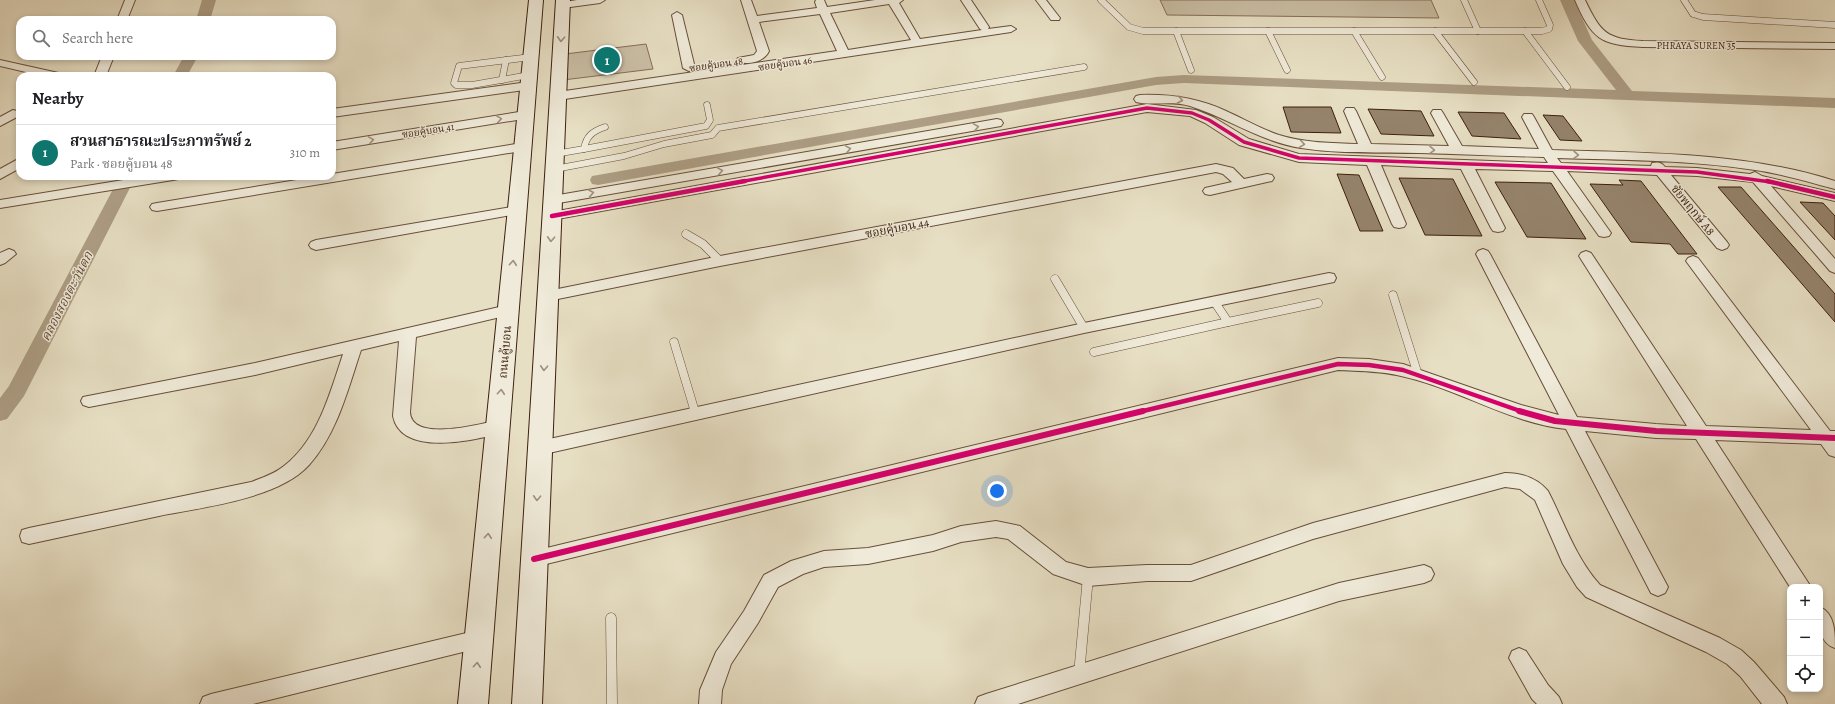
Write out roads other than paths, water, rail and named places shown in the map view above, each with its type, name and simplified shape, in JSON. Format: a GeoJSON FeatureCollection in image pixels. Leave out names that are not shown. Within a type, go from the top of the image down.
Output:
{"type":"FeatureCollection","features":[{"type":"Feature","properties":{"kind":"main road","name":"ถนนคู้บอน"},"geometry":{"type":"LineString","coordinates":[[473,704],[524,120],[536,0]]}},
{"type":"Feature","properties":{"kind":"main road"},"geometry":{"type":"LineString","coordinates":[[527,704],[563,2]]}},
{"type":"Feature","properties":{"kind":"street"},"geometry":{"type":"LineString","coordinates":[[124,16],[130,0]]}},
{"type":"Feature","properties":{"kind":"street"},"geometry":{"type":"LineString","coordinates":[[563,2],[594,0]]}},
{"type":"Feature","properties":{"kind":"street"},"geometry":{"type":"LineString","coordinates":[[746,0],[753,20],[894,0],[915,38]]}},
{"type":"Feature","properties":{"kind":"street"},"geometry":{"type":"LineString","coordinates":[[819,0],[842,50]]}},
{"type":"Feature","properties":{"kind":"street"},"geometry":{"type":"LineString","coordinates":[[966,0],[984,27]]}},
{"type":"Feature","properties":{"kind":"street"},"geometry":{"type":"LineString","coordinates":[[1041,0],[1055,18]]}},
{"type":"Feature","properties":{"kind":"street","name":"PHRAYA SUREN 35"},"geometry":{"type":"LineString","coordinates":[[1580,0],[1592,27],[1604,38],[1614,41],[1643,44],[1835,46]]}},
{"type":"Feature","properties":{"kind":"street"},"geometry":{"type":"LineString","coordinates":[[677,15],[690,68]]}},
{"type":"Feature","properties":{"kind":"street","name":"ซอยคู้บอน 48"},"geometry":{"type":"LineString","coordinates":[[558,91],[760,57],[763,51],[753,20]]}},
{"type":"Feature","properties":{"kind":"street","name":"ซอยคู้บอน 46"},"geometry":{"type":"LineString","coordinates":[[558,91],[1011,29]]}},
{"type":"Feature","properties":{"kind":"street"},"geometry":{"type":"LineString","coordinates":[[0,62],[16,58]]}},
{"type":"Feature","properties":{"kind":"street"},"geometry":{"type":"LineString","coordinates":[[102,72],[106,60]]}},
{"type":"Feature","properties":{"kind":"street"},"geometry":{"type":"LineString","coordinates":[[0,62],[43,72]]}},
{"type":"Feature","properties":{"kind":"street"},"geometry":{"type":"LineString","coordinates":[[336,113],[396,106],[529,73]]}},
{"type":"Feature","properties":{"kind":"street"},"geometry":{"type":"LineString","coordinates":[[553,208],[1144,103],[1192,113],[1209,120],[1244,142],[1300,158],[1458,150],[1649,157],[1745,165],[1807,176],[1835,184]]}},
{"type":"Feature","properties":{"kind":"street"},"geometry":{"type":"LineString","coordinates":[[1350,111],[1399,224]]}},
{"type":"Feature","properties":{"kind":"street"},"geometry":{"type":"LineString","coordinates":[[1437,113],[1458,150]]}},
{"type":"Feature","properties":{"kind":"street"},"geometry":{"type":"LineString","coordinates":[[0,122],[13,114]]}},
{"type":"Feature","properties":{"kind":"street"},"geometry":{"type":"LineString","coordinates":[[1528,117],[1548,154],[1604,233]]}},
{"type":"Feature","properties":{"kind":"street","name":"ซอยคู้บอน 41"},"geometry":{"type":"LineString","coordinates":[[336,145],[524,120]]}},
{"type":"Feature","properties":{"kind":"street","name":"ซอยคู้บอน 41"},"geometry":{"type":"LineString","coordinates":[[336,154],[524,120]]}},
{"type":"Feature","properties":{"kind":"street"},"geometry":{"type":"LineString","coordinates":[[336,178],[522,147]]}},
{"type":"Feature","properties":{"kind":"street"},"geometry":{"type":"LineString","coordinates":[[1369,155],[1466,165],[1697,172],[1758,179],[1835,197]]}},
{"type":"Feature","properties":{"kind":"street","name":"ชัยพฤกษ์ A8"},"geometry":{"type":"LineString","coordinates":[[1649,157],[1722,245]]}},
{"type":"Feature","properties":{"kind":"street"},"geometry":{"type":"LineString","coordinates":[[0,175],[16,165]]}},
{"type":"Feature","properties":{"kind":"street"},"geometry":{"type":"LineString","coordinates":[[1466,165],[1498,228]]}},
{"type":"Feature","properties":{"kind":"street"},"geometry":{"type":"LineString","coordinates":[[1745,165],[1835,268]]}},
{"type":"Feature","properties":{"kind":"street","name":"ซอยคู้บอน 44"},"geometry":{"type":"LineString","coordinates":[[548,296],[720,261],[1216,168],[1228,171],[1241,184]]}},
{"type":"Feature","properties":{"kind":"street"},"geometry":{"type":"LineString","coordinates":[[1210,191],[1267,178]]}},
{"type":"Feature","properties":{"kind":"street"},"geometry":{"type":"LineString","coordinates":[[0,204],[149,180]]}},
{"type":"Feature","properties":{"kind":"street"},"geometry":{"type":"LineString","coordinates":[[157,207],[321,180]]}},
{"type":"Feature","properties":{"kind":"street"},"geometry":{"type":"LineString","coordinates":[[316,245],[517,210]]}},
{"type":"Feature","properties":{"kind":"street"},"geometry":{"type":"LineString","coordinates":[[1483,254],[1658,587]]}},
{"type":"Feature","properties":{"kind":"street"},"geometry":{"type":"LineString","coordinates":[[1586,256],[1702,432],[1799,584]]}},
{"type":"Feature","properties":{"kind":"street"},"geometry":{"type":"LineString","coordinates":[[1693,261],[1832,442]]}},
{"type":"Feature","properties":{"kind":"street"},"geometry":{"type":"LineString","coordinates":[[540,448],[1084,328],[1329,278]]}},
{"type":"Feature","properties":{"kind":"street"},"geometry":{"type":"LineString","coordinates":[[89,401],[255,368],[508,310]]}},
{"type":"Feature","properties":{"kind":"street"},"geometry":{"type":"LineString","coordinates":[[408,333],[402,419],[409,429],[419,435],[432,437],[498,427]]}},
{"type":"Feature","properties":{"kind":"street"},"geometry":{"type":"LineString","coordinates":[[29,536],[251,489],[276,480],[289,472],[310,451],[324,424],[354,346]]}},
{"type":"Feature","properties":{"kind":"street"},"geometry":{"type":"LineString","coordinates":[[534,559],[1338,364],[1369,365],[1403,370],[1518,411],[1555,421],[1656,431],[1702,432],[1832,442]]}},
{"type":"Feature","properties":{"kind":"street"},"geometry":{"type":"LineString","coordinates":[[710,704],[711,690],[723,659],[751,617],[765,590],[771,581],[798,566],[824,559],[868,556],[934,543],[961,534],[996,529],[1013,532],[1060,568],[1088,577],[1147,573],[1191,573],[1313,531],[1505,480],[1517,480],[1535,488],[1542,496],[1572,563],[1581,579],[1592,591],[1713,645],[1734,657],[1747,669],[1776,704]]}},
{"type":"Feature","properties":{"kind":"street"},"geometry":{"type":"LineString","coordinates":[[986,704],[1340,592],[1424,574]]}},
{"type":"Feature","properties":{"kind":"street"},"geometry":{"type":"LineString","coordinates":[[1823,620],[1835,639]]}},
{"type":"Feature","properties":{"kind":"street"},"geometry":{"type":"LineString","coordinates":[[211,704],[243,700],[479,639]]}},
{"type":"Feature","properties":{"kind":"street"},"geometry":{"type":"LineString","coordinates":[[1519,658],[1540,692],[1551,704]]}},
{"type":"Feature","properties":{"kind":"lane"},"geometry":{"type":"LineString","coordinates":[[1101,0],[1127,26],[1135,30],[1176,31],[1525,31],[1549,28],[1550,24],[1539,0]]}},
{"type":"Feature","properties":{"kind":"lane"},"geometry":{"type":"LineString","coordinates":[[1464,0],[1478,31]]}},
{"type":"Feature","properties":{"kind":"lane"},"geometry":{"type":"LineString","coordinates":[[1684,0],[1693,14],[1703,17],[1835,25]]}},
{"type":"Feature","properties":{"kind":"lane"},"geometry":{"type":"LineString","coordinates":[[1268,30],[1287,70]]}},
{"type":"Feature","properties":{"kind":"lane"},"geometry":{"type":"LineString","coordinates":[[1354,30],[1382,77]]}},
{"type":"Feature","properties":{"kind":"lane"},"geometry":{"type":"LineString","coordinates":[[1435,30],[1474,82]]}},
{"type":"Feature","properties":{"kind":"lane"},"geometry":{"type":"LineString","coordinates":[[1176,31],[1191,70]]}},
{"type":"Feature","properties":{"kind":"lane"},"geometry":{"type":"LineString","coordinates":[[1525,31],[1567,87]]}},
{"type":"Feature","properties":{"kind":"lane"},"geometry":{"type":"LineString","coordinates":[[502,80],[506,60]]}},
{"type":"Feature","properties":{"kind":"lane"},"geometry":{"type":"LineString","coordinates":[[506,60],[529,73],[502,80],[462,86],[456,86],[454,83],[459,66],[506,60]]}},
{"type":"Feature","properties":{"kind":"lane"},"geometry":{"type":"LineString","coordinates":[[555,161],[624,156],[664,144],[712,135],[718,128],[1084,67]]}},
{"type":"Feature","properties":{"kind":"lane"},"geometry":{"type":"LineString","coordinates":[[555,161],[584,149],[706,126],[710,120],[707,105]]}},
{"type":"Feature","properties":{"kind":"lane"},"geometry":{"type":"LineString","coordinates":[[584,149],[587,136],[590,133],[604,127]]}},
{"type":"Feature","properties":{"kind":"lane"},"geometry":{"type":"LineString","coordinates":[[686,234],[704,244],[720,261]]}},
{"type":"Feature","properties":{"kind":"lane"},"geometry":{"type":"LineString","coordinates":[[1055,279],[1084,328]]}},
{"type":"Feature","properties":{"kind":"lane"},"geometry":{"type":"LineString","coordinates":[[1393,294],[1418,375]]}},
{"type":"Feature","properties":{"kind":"lane"},"geometry":{"type":"LineString","coordinates":[[1214,301],[1228,322]]}},
{"type":"Feature","properties":{"kind":"lane"},"geometry":{"type":"LineString","coordinates":[[1094,352],[1318,303]]}},
{"type":"Feature","properties":{"kind":"lane"},"geometry":{"type":"LineString","coordinates":[[674,342],[695,413]]}},
{"type":"Feature","properties":{"kind":"lane"},"geometry":{"type":"LineString","coordinates":[[1079,674],[1088,577]]}},
{"type":"Feature","properties":{"kind":"lane"},"geometry":{"type":"LineString","coordinates":[[610,618],[612,704]]}},
{"type":"Feature","properties":{"kind":"waterway","name":"คลองสองตะวันตก"},"geometry":{"type":"LineString","coordinates":[[204,16],[209,0]]}},
{"type":"Feature","properties":{"kind":"waterway"},"geometry":{"type":"LineString","coordinates":[[1567,0],[1585,41],[1627,95]]}},
{"type":"Feature","properties":{"kind":"waterway","name":"คลองสองตะวันตก"},"geometry":{"type":"LineString","coordinates":[[182,72],[189,60]]}},
{"type":"Feature","properties":{"kind":"waterway"},"geometry":{"type":"LineString","coordinates":[[598,180],[1156,81],[1184,79],[1627,95]]}},
{"type":"Feature","properties":{"kind":"waterway"},"geometry":{"type":"LineString","coordinates":[[1627,95],[1835,103]]}},
{"type":"Feature","properties":{"kind":"waterway","name":"คลองสองตะวันตก"},"geometry":{"type":"LineString","coordinates":[[0,413],[17,391],[126,180]]}},
{"type":"Feature","properties":{"kind":"place","name":"สวนสาธารณะประภาทรัพย์ 2"},"geometry":{"type":"Point","coordinates":[607,60]}}]}
